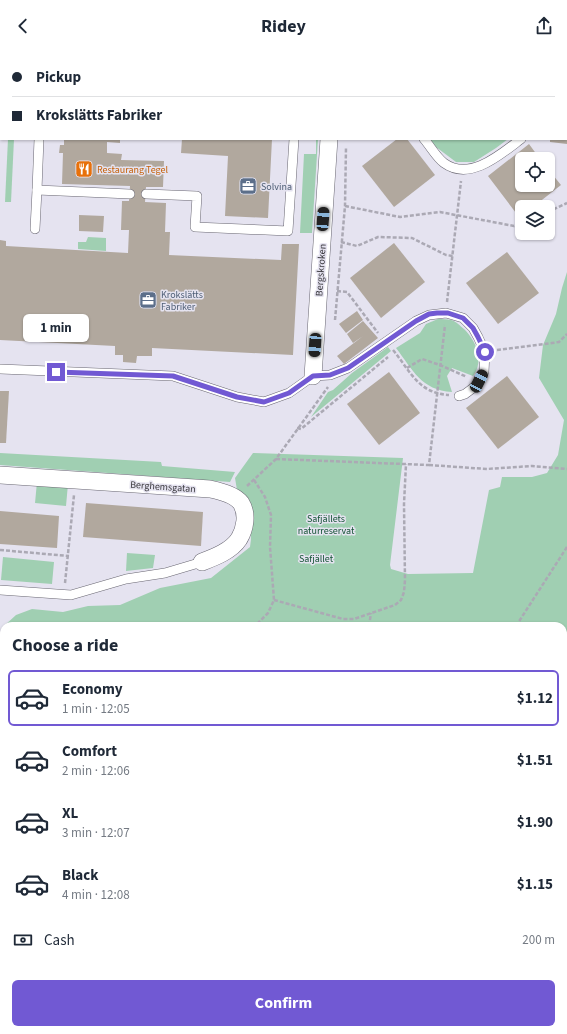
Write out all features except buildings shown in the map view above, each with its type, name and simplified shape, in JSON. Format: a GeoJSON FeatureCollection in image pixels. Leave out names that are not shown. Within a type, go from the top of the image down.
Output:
{"type":"FeatureCollection","features":[{"type":"Feature","properties":{"kind":"street","name":"Bergskroken"},"geometry":{"type":"LineString","coordinates":[[313,376],[329,140]]}},
{"type":"Feature","properties":{"kind":"street","name":"Berghemsgatan"},"geometry":{"type":"LineString","coordinates":[[0,475],[210,489],[222,492],[241,503],[245,515],[244,526],[239,540],[226,551],[202,562]]}},
{"type":"Feature","properties":{"kind":"lane"},"geometry":{"type":"LineString","coordinates":[[35,230],[39,140]]}},
{"type":"Feature","properties":{"kind":"lane"},"geometry":{"type":"LineString","coordinates":[[146,194],[197,196],[195,227],[288,231],[294,140]]}},
{"type":"Feature","properties":{"kind":"lane"},"geometry":{"type":"LineString","coordinates":[[425,140],[437,156],[445,163],[451,167],[462,169],[476,168],[482,165],[520,140]]}},
{"type":"Feature","properties":{"kind":"lane"},"geometry":{"type":"LineString","coordinates":[[37,190],[130,194]]}},
{"type":"Feature","properties":{"kind":"lane"},"geometry":{"type":"LineString","coordinates":[[0,369],[173,376],[237,397],[264,402],[289,393],[313,376],[330,375],[348,368],[416,321],[429,314],[446,313],[463,318],[473,328],[485,352],[484,372],[477,385],[472,390],[459,396]]}},
{"type":"Feature","properties":{"kind":"lane"},"geometry":{"type":"LineString","coordinates":[[0,590],[71,595],[126,579],[165,573],[202,562]]}},
{"type":"Feature","properties":{"kind":"path"},"geometry":{"type":"LineString","coordinates":[[334,323],[344,206],[346,146]]}},
{"type":"Feature","properties":{"kind":"path"},"geometry":{"type":"LineString","coordinates":[[429,465],[462,169]]}},
{"type":"Feature","properties":{"kind":"path"},"geometry":{"type":"LineString","coordinates":[[555,209],[567,203]]}},
{"type":"Feature","properties":{"kind":"path"},"geometry":{"type":"LineString","coordinates":[[344,206],[400,217],[430,212],[458,214],[515,226]]}},
{"type":"Feature","properties":{"kind":"path"},"geometry":{"type":"LineString","coordinates":[[341,242],[357,246],[378,237],[412,238],[446,255],[453,256]]}},
{"type":"Feature","properties":{"kind":"path"},"geometry":{"type":"LineString","coordinates":[[337,291],[347,292],[374,327]]}},
{"type":"Feature","properties":{"kind":"path"},"geometry":{"type":"LineString","coordinates":[[485,352],[559,342],[567,334]]}},
{"type":"Feature","properties":{"kind":"path"},"geometry":{"type":"LineString","coordinates":[[386,342],[408,368],[419,385],[441,395]]}},
{"type":"Feature","properties":{"kind":"path"},"geometry":{"type":"LineString","coordinates":[[298,428],[301,429],[394,352]]}},
{"type":"Feature","properties":{"kind":"path"},"geometry":{"type":"LineString","coordinates":[[408,368],[422,359],[479,381]]}},
{"type":"Feature","properties":{"kind":"path"},"geometry":{"type":"LineString","coordinates":[[259,622],[268,613],[274,600],[270,547],[271,515],[265,497],[254,480],[276,459],[328,388],[330,375]]}},
{"type":"Feature","properties":{"kind":"path"},"geometry":{"type":"LineString","coordinates":[[276,459],[429,465],[487,469],[532,466],[567,469]]}},
{"type":"Feature","properties":{"kind":"path"},"geometry":{"type":"LineString","coordinates":[[274,600],[343,619],[354,619],[395,605],[401,600],[404,592],[405,580],[404,504],[406,464]]}},
{"type":"Feature","properties":{"kind":"path"},"geometry":{"type":"LineString","coordinates":[[64,594],[73,516],[75,480]]}},
{"type":"Feature","properties":{"kind":"path"},"geometry":{"type":"LineString","coordinates":[[519,622],[567,547]]}},
{"type":"Feature","properties":{"kind":"path"},"geometry":{"type":"LineString","coordinates":[[0,550],[68,556]]}},
{"type":"Feature","properties":{"kind":"path"},"geometry":{"type":"LineString","coordinates":[[370,622],[371,613]]}},
{"type":"Feature","properties":{"kind":"green space"},"geometry":{"type":"Polygon","coordinates":[[[8,140],[14,140],[11,202],[5,202],[8,140]]]}},
{"type":"Feature","properties":{"kind":"green space"},"geometry":{"type":"Polygon","coordinates":[[[316,140],[318,140],[312,233],[300,233],[304,154],[316,154],[316,140]]]}},
{"type":"Feature","properties":{"kind":"green space"},"geometry":{"type":"Polygon","coordinates":[[[431,140],[507,140],[474,162],[456,162],[436,147],[431,140]]]}},
{"type":"Feature","properties":{"kind":"green space"},"geometry":{"type":"Polygon","coordinates":[[[88,237],[106,238],[106,251],[78,249],[78,242],[86,242],[88,237]]]}},
{"type":"Feature","properties":{"kind":"green space","name":"Safjället"},"geometry":{"type":"Polygon","coordinates":[[[567,272],[567,622],[8,622],[16,615],[32,609],[63,612],[88,606],[120,605],[160,588],[211,578],[250,547],[251,539],[247,500],[237,490],[235,478],[253,453],[403,458],[390,565],[391,569],[408,574],[473,573],[489,490],[500,487],[502,477],[532,477],[547,473],[558,455],[564,420],[539,378],[543,345],[556,314],[567,272]]]}},
{"type":"Feature","properties":{"kind":"green space"},"geometry":{"type":"Polygon","coordinates":[[[438,319],[455,321],[472,339],[478,351],[479,357],[477,370],[473,376],[452,368],[447,376],[452,392],[441,390],[425,383],[413,371],[396,348],[420,333],[426,324],[438,319]]]}},
{"type":"Feature","properties":{"kind":"green space"},"geometry":{"type":"Polygon","coordinates":[[[388,347],[391,351],[311,417],[328,392],[333,390],[352,373],[388,347]]]}},
{"type":"Feature","properties":{"kind":"green space"},"geometry":{"type":"Polygon","coordinates":[[[0,453],[161,462],[162,466],[235,472],[230,482],[0,465],[0,453]]]}},
{"type":"Feature","properties":{"kind":"green space"},"geometry":{"type":"Polygon","coordinates":[[[37,482],[68,484],[66,506],[35,503],[37,482]]]}},
{"type":"Feature","properties":{"kind":"green space"},"geometry":{"type":"Polygon","coordinates":[[[127,553],[155,555],[153,568],[126,571],[127,553]]]}},
{"type":"Feature","properties":{"kind":"green space"},"geometry":{"type":"Polygon","coordinates":[[[3,557],[54,562],[52,584],[1,580],[3,557]]]}},
{"type":"Feature","properties":{"kind":"place","name":"Restaurang Tegel"},"geometry":{"type":"Point","coordinates":[84,169]}},
{"type":"Feature","properties":{"kind":"place","name":"Solvina"},"geometry":{"type":"Point","coordinates":[248,186]}},
{"type":"Feature","properties":{"kind":"place","name":"Krokslätts Fabriker"},"geometry":{"type":"Point","coordinates":[148,300]}},
{"type":"Feature","properties":{"kind":"route"},"geometry":{"type":"LineString","coordinates":[[56,372],[173,376],[237,397],[264,402],[289,393],[313,376],[330,375],[348,368],[416,321],[429,314],[437,313],[448,313],[463,318],[473,328],[485,352]]}},
{"type":"Feature","properties":{"kind":"park label","name":"Safjällets naturreservat"},"geometry":{"type":"Point","coordinates":[326,524]}}]}
